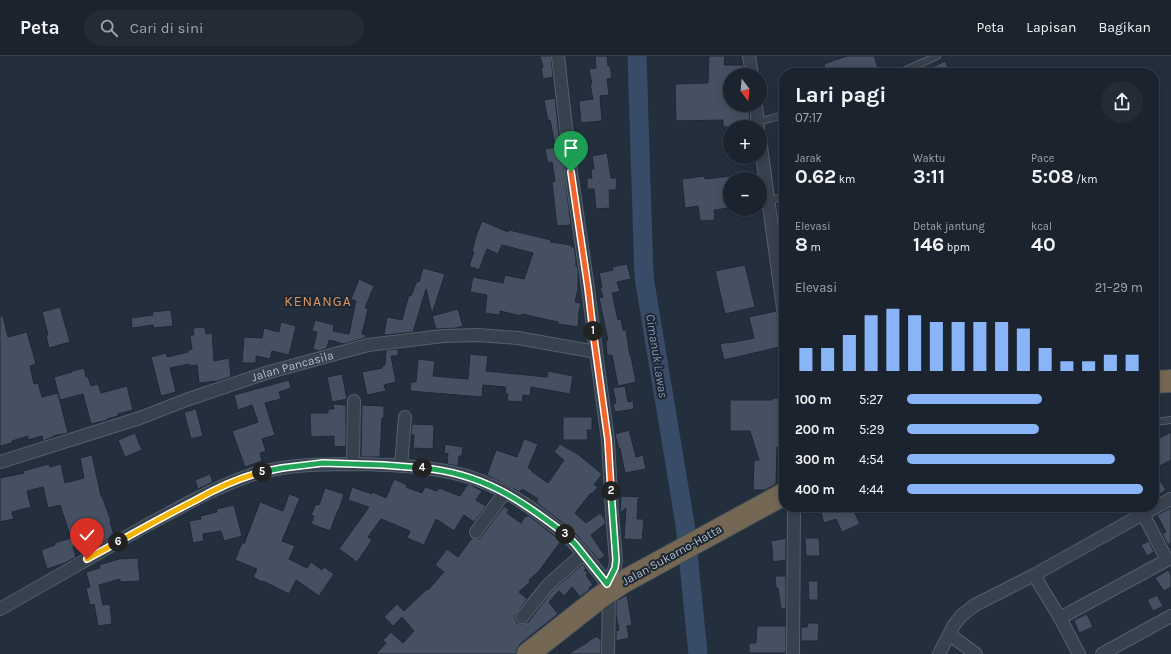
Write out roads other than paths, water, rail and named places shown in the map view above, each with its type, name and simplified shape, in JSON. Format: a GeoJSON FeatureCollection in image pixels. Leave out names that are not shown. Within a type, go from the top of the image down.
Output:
{"type":"FeatureCollection","features":[{"type":"Feature","properties":{"kind":"highway"},"geometry":{"type":"LineString","coordinates":[[1159,382],[1171,381]]}},
{"type":"Feature","properties":{"kind":"highway","name":"Jalan Sukarno-Hatta"},"geometry":{"type":"LineString","coordinates":[[528,654],[610,589],[779,497]]}},
{"type":"Feature","properties":{"kind":"street"},"geometry":{"type":"LineString","coordinates":[[558,56],[571,172],[608,440],[616,554],[615,568],[610,589],[608,654]]}},
{"type":"Feature","properties":{"kind":"street"},"geometry":{"type":"LineString","coordinates":[[750,56],[751,68]]}},
{"type":"Feature","properties":{"kind":"street"},"geometry":{"type":"LineString","coordinates":[[763,164],[768,201],[779,261]]}},
{"type":"Feature","properties":{"kind":"street","name":"Jalan Pancasila"},"geometry":{"type":"LineString","coordinates":[[0,462],[140,418],[186,400],[266,373],[368,345],[443,336],[478,335],[518,338],[596,352]]}},
{"type":"Feature","properties":{"kind":"street"},"geometry":{"type":"LineString","coordinates":[[352,464],[354,401]]}},
{"type":"Feature","properties":{"kind":"street"},"geometry":{"type":"LineString","coordinates":[[401,466],[405,417]]}},
{"type":"Feature","properties":{"kind":"street"},"geometry":{"type":"LineString","coordinates":[[0,609],[161,518],[229,484],[255,474],[282,468],[323,463],[427,468],[472,478],[487,483],[505,492],[565,534],[575,544],[610,589]]}},
{"type":"Feature","properties":{"kind":"street"},"geometry":{"type":"LineString","coordinates":[[476,532],[505,492]]}},
{"type":"Feature","properties":{"kind":"street"},"geometry":{"type":"LineString","coordinates":[[1159,505],[1171,499]]}},
{"type":"Feature","properties":{"kind":"street"},"geometry":{"type":"LineString","coordinates":[[793,654],[794,512]]}},
{"type":"Feature","properties":{"kind":"street"},"geometry":{"type":"LineString","coordinates":[[939,654],[954,625],[961,616],[975,605],[1034,575],[1147,512]]}},
{"type":"Feature","properties":{"kind":"street"},"geometry":{"type":"LineString","coordinates":[[1060,618],[1170,562],[1143,514]]}},
{"type":"Feature","properties":{"kind":"street"},"geometry":{"type":"LineString","coordinates":[[522,617],[549,584],[583,554]]}},
{"type":"Feature","properties":{"kind":"street"},"geometry":{"type":"LineString","coordinates":[[1034,575],[1060,618],[1079,654]]}},
{"type":"Feature","properties":{"kind":"street"},"geometry":{"type":"LineString","coordinates":[[1102,654],[1171,616]]}},
{"type":"Feature","properties":{"kind":"street"},"geometry":{"type":"LineString","coordinates":[[950,635],[976,654]]}},
{"type":"Feature","properties":{"kind":"lane"},"geometry":{"type":"LineString","coordinates":[[910,68],[938,56]]}},
{"type":"Feature","properties":{"kind":"lane"},"geometry":{"type":"LineString","coordinates":[[767,122],[779,117]]}},
{"type":"Feature","properties":{"kind":"lane"},"geometry":{"type":"LineString","coordinates":[[768,201],[779,198]]}},
{"type":"Feature","properties":{"kind":"lane"},"geometry":{"type":"LineString","coordinates":[[1159,422],[1171,420]]}},
{"type":"Feature","properties":{"kind":"waterway","name":"Cimanuk Lawas"},"geometry":{"type":"LineString","coordinates":[[637,56],[644,277],[685,524],[698,654]]}},
{"type":"Feature","properties":{"kind":"district","name":"KENANGA"},"geometry":{"type":"Point","coordinates":[318,301]}}]}
